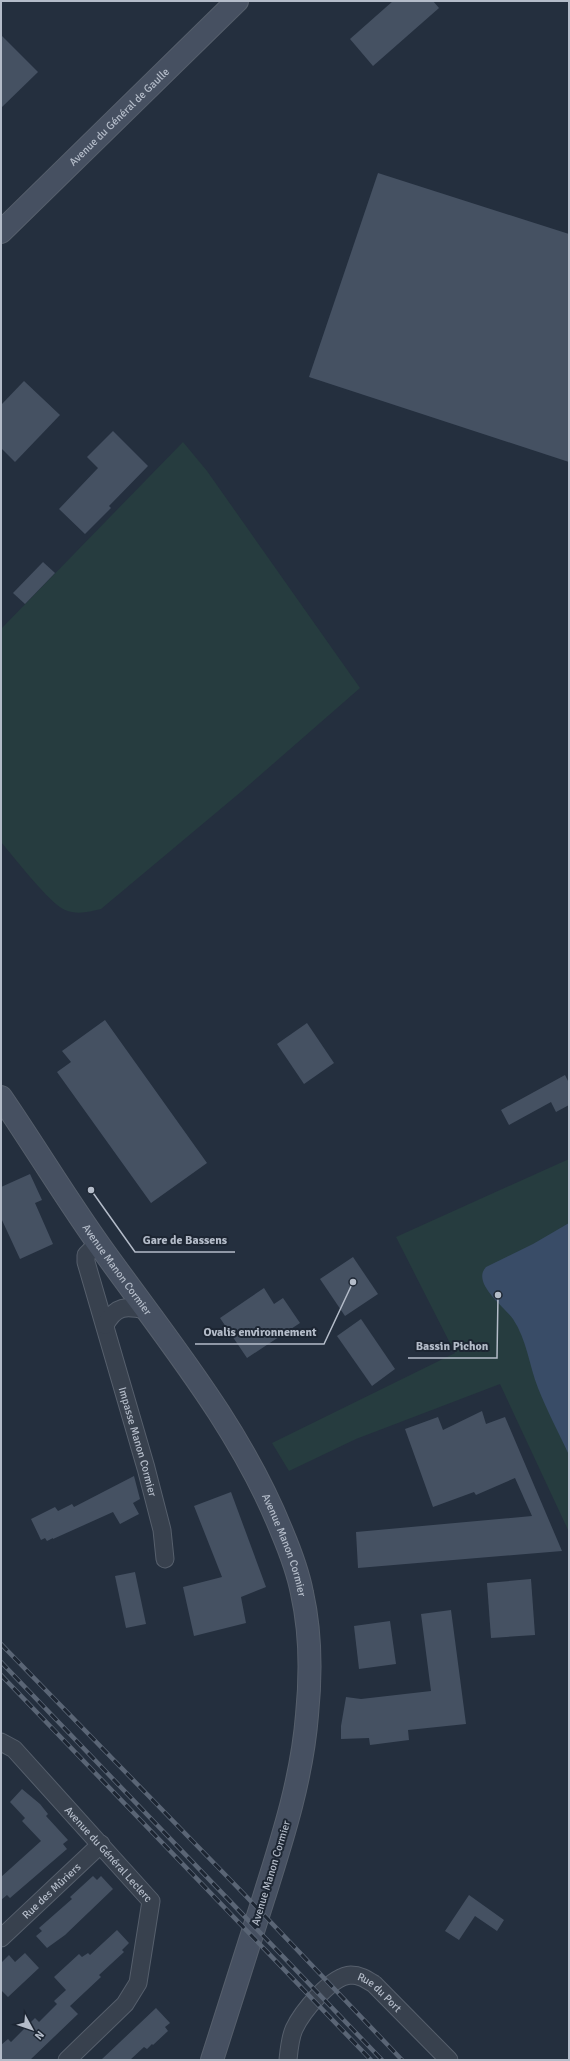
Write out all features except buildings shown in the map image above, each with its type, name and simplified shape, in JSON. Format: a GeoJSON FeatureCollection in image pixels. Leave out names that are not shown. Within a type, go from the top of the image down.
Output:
{"type":"FeatureCollection","features":[{"type":"Feature","properties":{"kind":"street","name":"Avenue du Général de Gaulle"},"geometry":{"type":"LineString","coordinates":[[1,232],[237,1]]}},
{"type":"Feature","properties":{"kind":"street","name":"Avenue Manon Cormier"},"geometry":{"type":"LineString","coordinates":[[2,1099],[98,1243],[212,1401],[245,1454],[270,1502],[302,1589],[308,1622],[310,1656],[308,1714],[301,1761],[287,1822],[212,2060]]}},
{"type":"Feature","properties":{"kind":"street","name":"Impasse Manon Cormier"},"geometry":{"type":"LineString","coordinates":[[98,1243],[86,1255],[86,1262],[160,1523],[165,1559]]}},
{"type":"Feature","properties":{"kind":"street"},"geometry":{"type":"LineString","coordinates":[[105,1325],[110,1316],[117,1310],[129,1307],[146,1310]]}},
{"type":"Feature","properties":{"kind":"street","name":"Avenue du Général Leclerc"},"geometry":{"type":"LineString","coordinates":[[1,1742],[14,1749],[152,1901],[138,1983],[125,2004],[67,2060]]}},
{"type":"Feature","properties":{"kind":"street","name":"Rue des Mûriers"},"geometry":{"type":"LineString","coordinates":[[1,1938],[101,1844]]}},
{"type":"Feature","properties":{"kind":"street","name":"Rue du Port"},"geometry":{"type":"LineString","coordinates":[[288,2060],[293,2031],[302,2013],[336,1979],[350,1975],[361,1976],[374,1984],[449,2060]]}},
{"type":"Feature","properties":{"kind":"green space"},"geometry":{"type":"Polygon","coordinates":[[[183,442],[207,471],[360,688],[242,791],[101,909],[83,912],[70,912],[58,906],[50,899],[1,842],[1,629],[183,442]]]}},
{"type":"Feature","properties":{"kind":"green space"},"geometry":{"type":"Polygon","coordinates":[[[569,1159],[569,1532],[500,1384],[356,1439],[289,1471],[272,1443],[455,1353],[396,1237],[569,1159]]]}},
{"type":"Feature","properties":{"kind":"water"},"geometry":{"type":"Polygon","coordinates":[[[569,1223],[569,1455],[538,1388],[522,1335],[513,1319],[486,1287],[483,1280],[483,1273],[486,1267],[533,1244],[569,1223]]]}},
{"type":"Feature","properties":{"kind":"railway"},"geometry":{"type":"LineString","coordinates":[[1,1644],[243,1893],[402,2060]]}},
{"type":"Feature","properties":{"kind":"railway"},"geometry":{"type":"LineString","coordinates":[[1,1662],[382,2060]]}},
{"type":"Feature","properties":{"kind":"railway"},"geometry":{"type":"LineString","coordinates":[[1,1675],[371,2060]]}},
{"type":"Feature","properties":{"kind":"place","name":"Gare de Bassens"},"geometry":{"type":"Point","coordinates":[91,1190]}},
{"type":"Feature","properties":{"kind":"place","name":"Ovalis environnement"},"geometry":{"type":"Point","coordinates":[353,1282]}},
{"type":"Feature","properties":{"kind":"place","name":"Bassin Pichon"},"geometry":{"type":"Point","coordinates":[498,1295]}}]}
